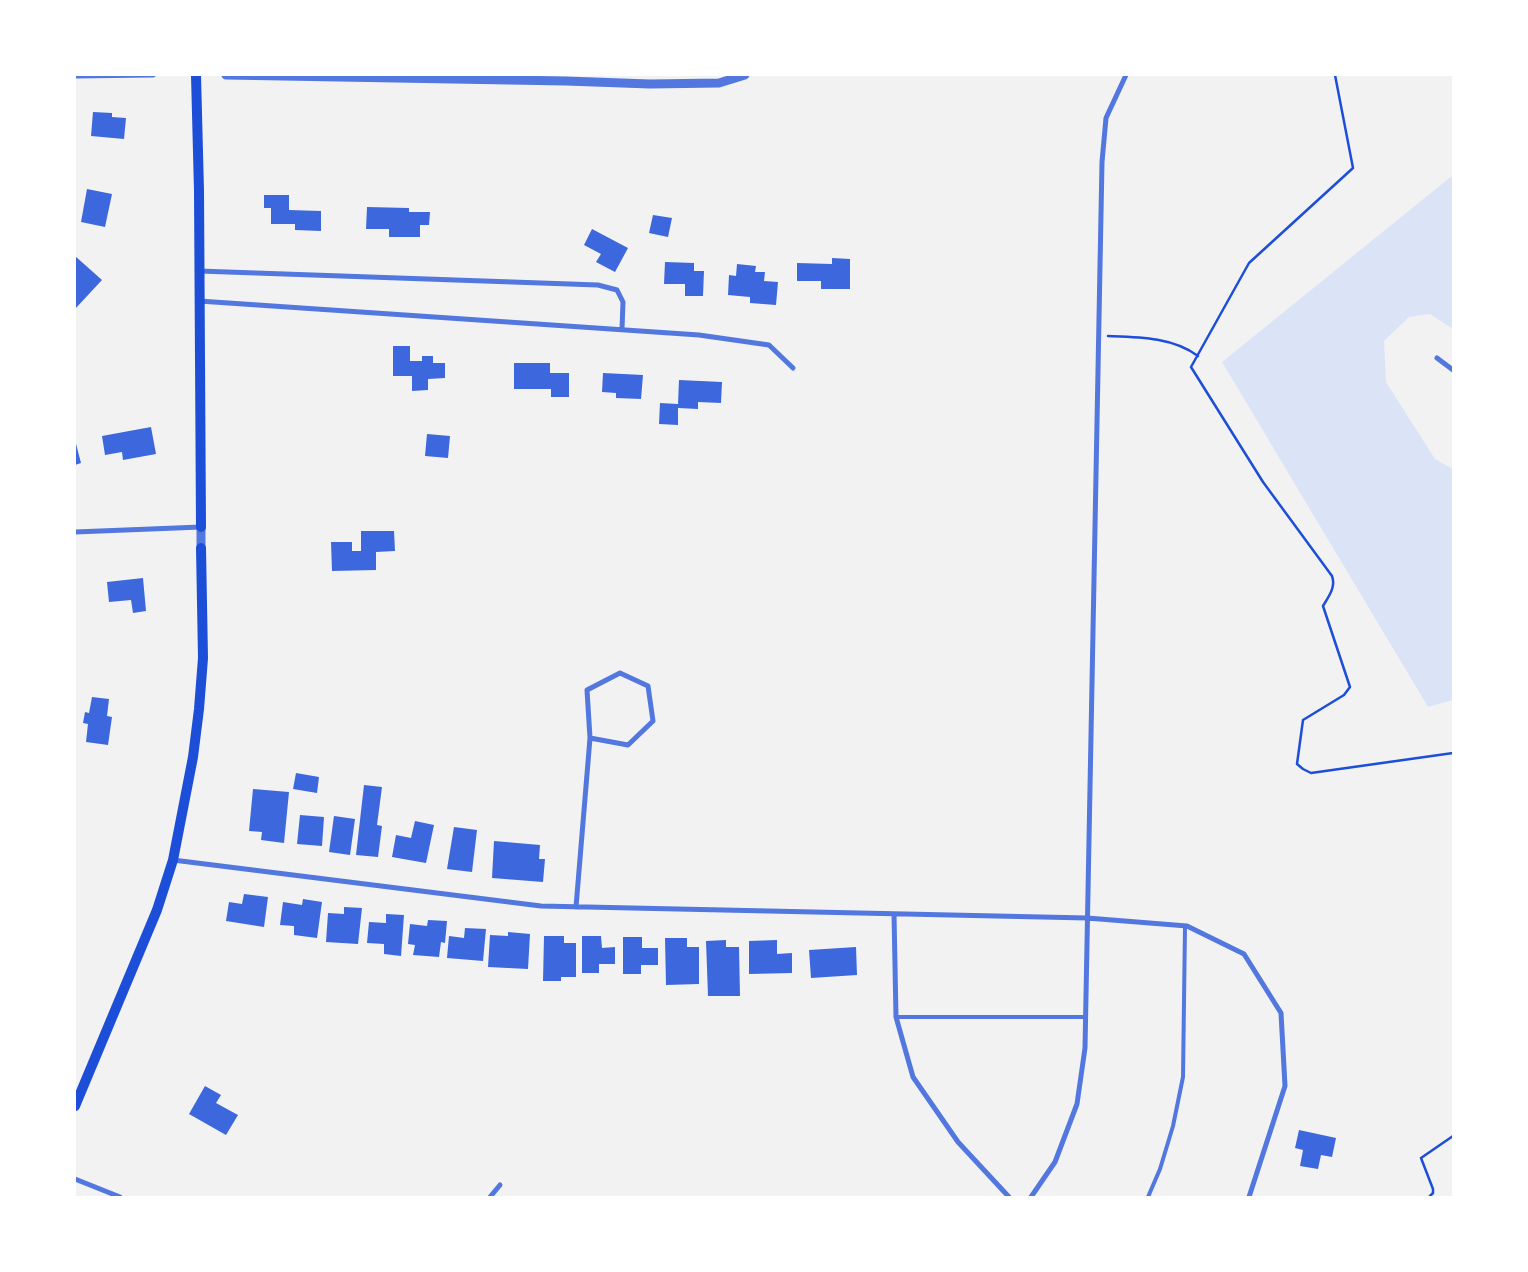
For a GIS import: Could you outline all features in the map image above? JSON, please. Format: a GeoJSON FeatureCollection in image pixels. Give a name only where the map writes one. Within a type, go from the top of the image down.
{"type":"FeatureCollection","features":[{"type":"Feature","properties":{"kind":"main road"},"geometry":{"type":"LineString","coordinates":[[196,75],[201,527]]}},
{"type":"Feature","properties":{"kind":"main road"},"geometry":{"type":"LineString","coordinates":[[75,1106],[157,910],[173,860],[193,757],[199,709],[203,658],[202,548]]}},
{"type":"Feature","properties":{"kind":"street"},"geometry":{"type":"LineString","coordinates":[[75,76],[153,75]]}},
{"type":"Feature","properties":{"kind":"street"},"geometry":{"type":"LineString","coordinates":[[226,75],[650,84],[719,83],[745,75]]}},
{"type":"Feature","properties":{"kind":"street"},"geometry":{"type":"LineString","coordinates":[[1031,1197],[1055,1162],[1077,1104],[1085,1048],[1102,162],[1106,118],[1126,75]]}},
{"type":"Feature","properties":{"kind":"street"},"geometry":{"type":"LineString","coordinates":[[199,271],[598,285],[617,290],[623,302],[622,330]]}},
{"type":"Feature","properties":{"kind":"street"},"geometry":{"type":"LineString","coordinates":[[199,301],[699,335],[769,345],[794,368]]}},
{"type":"Feature","properties":{"kind":"street"},"geometry":{"type":"LineString","coordinates":[[1437,358],[1453,370]]}},
{"type":"Feature","properties":{"kind":"street"},"geometry":{"type":"LineString","coordinates":[[75,532],[201,527],[202,548]]}},
{"type":"Feature","properties":{"kind":"street"},"geometry":{"type":"LineString","coordinates":[[576,907],[590,738],[587,690],[620,672],[648,686],[653,721],[628,745],[590,738]]}},
{"type":"Feature","properties":{"kind":"street"},"geometry":{"type":"LineString","coordinates":[[173,860],[541,906],[1087,918],[1185,926],[1244,954],[1281,1013],[1285,1086],[1249,1197]]}},
{"type":"Feature","properties":{"kind":"street"},"geometry":{"type":"LineString","coordinates":[[894,914],[896,1017],[913,1077],[958,1142],[1009,1197]]}},
{"type":"Feature","properties":{"kind":"street"},"geometry":{"type":"LineString","coordinates":[[75,1179],[120,1197]]}},
{"type":"Feature","properties":{"kind":"street"},"geometry":{"type":"LineString","coordinates":[[490,1197],[500,1185]]}},
{"type":"Feature","properties":{"kind":"lane"},"geometry":{"type":"LineString","coordinates":[[1148,1197],[1160,1168],[1173,1126],[1183,1077],[1185,926]]}},
{"type":"Feature","properties":{"kind":"lane"},"geometry":{"type":"LineString","coordinates":[[896,1017],[1086,1018]]}},
{"type":"Feature","properties":{"kind":"path"},"geometry":{"type":"LineString","coordinates":[[1335,75],[1353,168],[1248,263],[1191,367],[1263,482],[1334,581],[1332,591],[1323,606],[1350,687],[1344,695],[1303,720],[1297,764],[1302,769],[1311,773],[1453,753]]}},
{"type":"Feature","properties":{"kind":"path"},"geometry":{"type":"LineString","coordinates":[[1099,336],[1143,338],[1166,342],[1183,347],[1198,356]]}},
{"type":"Feature","properties":{"kind":"path"},"geometry":{"type":"LineString","coordinates":[[1429,1197],[1433,1189],[1421,1158],[1453,1136]]}},
{"type":"Feature","properties":{"kind":"shaded area"},"geometry":{"type":"Polygon","coordinates":[[[1453,175],[1453,329],[1430,314],[1409,317],[1384,341],[1386,382],[1435,459],[1453,469],[1453,700],[1428,707],[1222,362],[1453,175]]]}},
{"type":"Feature","properties":{"kind":"building"},"geometry":{"type":"Polygon","coordinates":[[[93,112],[112,113],[112,117],[126,118],[124,139],[91,136],[93,112]]]}},
{"type":"Feature","properties":{"kind":"building"},"geometry":{"type":"Polygon","coordinates":[[[87,189],[112,194],[105,227],[81,222],[87,189]]]}},
{"type":"Feature","properties":{"kind":"building"},"geometry":{"type":"Polygon","coordinates":[[[264,195],[289,195],[289,210],[321,211],[321,231],[295,230],[295,224],[271,224],[271,208],[264,208],[264,195]]]}},
{"type":"Feature","properties":{"kind":"building"},"geometry":{"type":"Polygon","coordinates":[[[367,207],[409,208],[409,212],[430,212],[429,225],[420,225],[420,237],[389,237],[389,229],[366,229],[367,207]]]}},
{"type":"Feature","properties":{"kind":"building"},"geometry":{"type":"Polygon","coordinates":[[[653,215],[672,218],[668,237],[649,233],[653,215]]]}},
{"type":"Feature","properties":{"kind":"building"},"geometry":{"type":"Polygon","coordinates":[[[592,229],[628,248],[615,272],[596,262],[601,254],[584,245],[592,229]]]}},
{"type":"Feature","properties":{"kind":"building"},"geometry":{"type":"Polygon","coordinates":[[[75,256],[102,280],[75,309],[75,256]]]}},
{"type":"Feature","properties":{"kind":"building"},"geometry":{"type":"Polygon","coordinates":[[[832,258],[850,259],[850,289],[821,289],[821,281],[797,281],[797,263],[832,264],[832,258]]]}},
{"type":"Feature","properties":{"kind":"building"},"geometry":{"type":"Polygon","coordinates":[[[665,262],[694,263],[694,271],[704,271],[703,296],[685,296],[685,284],[664,284],[665,262]]]}},
{"type":"Feature","properties":{"kind":"building"},"geometry":{"type":"Polygon","coordinates":[[[737,264],[756,266],[755,272],[765,272],[764,281],[778,282],[776,305],[750,303],[750,297],[728,295],[729,275],[736,276],[737,264]]]}},
{"type":"Feature","properties":{"kind":"building"},"geometry":{"type":"Polygon","coordinates":[[[393,346],[410,346],[410,361],[422,361],[422,356],[433,356],[433,363],[445,363],[445,378],[428,379],[428,390],[412,391],[412,376],[393,376],[393,346]]]}},
{"type":"Feature","properties":{"kind":"building"},"geometry":{"type":"Polygon","coordinates":[[[514,363],[550,363],[550,373],[569,373],[569,397],[551,397],[551,389],[514,389],[514,363]]]}},
{"type":"Feature","properties":{"kind":"building"},"geometry":{"type":"Polygon","coordinates":[[[603,373],[643,375],[641,399],[616,398],[616,393],[602,392],[603,373]]]}},
{"type":"Feature","properties":{"kind":"building"},"geometry":{"type":"Polygon","coordinates":[[[679,380],[722,382],[721,403],[698,402],[698,409],[678,408],[678,425],[659,424],[660,403],[678,404],[679,380]]]}},
{"type":"Feature","properties":{"kind":"building"},"geometry":{"type":"Polygon","coordinates":[[[151,427],[156,454],[123,460],[122,452],[105,455],[102,436],[151,427]]]}},
{"type":"Feature","properties":{"kind":"building"},"geometry":{"type":"Polygon","coordinates":[[[427,434],[450,436],[448,458],[425,456],[427,434]]]}},
{"type":"Feature","properties":{"kind":"building"},"geometry":{"type":"Polygon","coordinates":[[[75,440],[81,463],[75,465],[75,440]]]}},
{"type":"Feature","properties":{"kind":"building"},"geometry":{"type":"Polygon","coordinates":[[[361,531],[394,531],[395,551],[376,552],[376,570],[332,571],[331,542],[352,542],[352,551],[361,551],[361,531]]]}},
{"type":"Feature","properties":{"kind":"building"},"geometry":{"type":"Polygon","coordinates":[[[143,578],[146,611],[133,613],[131,600],[109,602],[107,582],[143,578]]]}},
{"type":"Feature","properties":{"kind":"building"},"geometry":{"type":"Polygon","coordinates":[[[92,697],[109,699],[107,716],[112,717],[108,745],[86,742],[88,724],[83,723],[85,712],[89,713],[92,697]]]}},
{"type":"Feature","properties":{"kind":"building"},"geometry":{"type":"Polygon","coordinates":[[[296,773],[319,777],[317,793],[293,789],[296,773]]]}},
{"type":"Feature","properties":{"kind":"building"},"geometry":{"type":"Polygon","coordinates":[[[364,785],[382,787],[377,825],[382,826],[378,857],[356,855],[364,785]]]}},
{"type":"Feature","properties":{"kind":"building"},"geometry":{"type":"Polygon","coordinates":[[[253,789],[289,792],[284,843],[261,840],[262,832],[249,831],[253,789]]]}},
{"type":"Feature","properties":{"kind":"building"},"geometry":{"type":"Polygon","coordinates":[[[300,815],[324,817],[322,846],[297,844],[300,815]]]}},
{"type":"Feature","properties":{"kind":"building"},"geometry":{"type":"Polygon","coordinates":[[[334,816],[355,819],[350,855],[329,852],[334,816]]]}},
{"type":"Feature","properties":{"kind":"building"},"geometry":{"type":"Polygon","coordinates":[[[415,821],[434,825],[426,863],[392,857],[396,835],[411,838],[415,821]]]}},
{"type":"Feature","properties":{"kind":"building"},"geometry":{"type":"Polygon","coordinates":[[[454,827],[477,830],[472,872],[447,869],[454,827]]]}},
{"type":"Feature","properties":{"kind":"building"},"geometry":{"type":"Polygon","coordinates":[[[494,841],[540,845],[539,859],[545,859],[543,882],[492,878],[494,841]]]}},
{"type":"Feature","properties":{"kind":"building"},"geometry":{"type":"Polygon","coordinates":[[[244,894],[268,897],[264,927],[226,921],[229,902],[242,904],[244,894]]]}},
{"type":"Feature","properties":{"kind":"building"},"geometry":{"type":"Polygon","coordinates":[[[303,899],[322,902],[317,938],[294,935],[294,926],[280,925],[283,902],[302,905],[303,899]]]}},
{"type":"Feature","properties":{"kind":"building"},"geometry":{"type":"Polygon","coordinates":[[[344,907],[362,908],[358,944],[326,942],[328,913],[344,914],[344,907]]]}},
{"type":"Feature","properties":{"kind":"building"},"geometry":{"type":"Polygon","coordinates":[[[386,914],[404,915],[401,956],[384,954],[384,944],[367,943],[369,922],[386,923],[386,914]]]}},
{"type":"Feature","properties":{"kind":"building"},"geometry":{"type":"Polygon","coordinates":[[[428,920],[447,921],[445,943],[441,942],[439,957],[413,955],[415,945],[408,944],[410,924],[427,926],[428,920]]]}},
{"type":"Feature","properties":{"kind":"building"},"geometry":{"type":"Polygon","coordinates":[[[465,928],[486,929],[483,961],[447,958],[449,936],[464,938],[465,928]]]}},
{"type":"Feature","properties":{"kind":"building"},"geometry":{"type":"Polygon","coordinates":[[[508,932],[530,934],[528,969],[488,967],[490,935],[508,936],[508,932]]]}},
{"type":"Feature","properties":{"kind":"building"},"geometry":{"type":"Polygon","coordinates":[[[544,936],[564,936],[564,943],[576,943],[576,977],[561,977],[561,981],[543,981],[544,936]]]}},
{"type":"Feature","properties":{"kind":"building"},"geometry":{"type":"Polygon","coordinates":[[[582,936],[601,936],[602,948],[615,947],[615,964],[599,964],[599,973],[582,973],[582,936]]]}},
{"type":"Feature","properties":{"kind":"building"},"geometry":{"type":"Polygon","coordinates":[[[623,937],[642,937],[642,948],[658,948],[658,965],[641,965],[641,974],[623,974],[623,937]]]}},
{"type":"Feature","properties":{"kind":"building"},"geometry":{"type":"Polygon","coordinates":[[[665,938],[687,938],[687,947],[699,947],[699,984],[666,985],[665,938]]]}},
{"type":"Feature","properties":{"kind":"building"},"geometry":{"type":"Polygon","coordinates":[[[726,940],[726,947],[739,947],[740,996],[708,996],[706,941],[726,940]]]}},
{"type":"Feature","properties":{"kind":"building"},"geometry":{"type":"Polygon","coordinates":[[[777,940],[777,954],[792,953],[792,973],[749,974],[749,941],[777,940]]]}},
{"type":"Feature","properties":{"kind":"building"},"geometry":{"type":"Polygon","coordinates":[[[856,947],[857,975],[811,978],[809,950],[856,947]]]}},
{"type":"Feature","properties":{"kind":"building"},"geometry":{"type":"Polygon","coordinates":[[[205,1086],[221,1095],[216,1103],[238,1115],[226,1135],[189,1114],[205,1086]]]}},
{"type":"Feature","properties":{"kind":"building"},"geometry":{"type":"Polygon","coordinates":[[[1299,1130],[1336,1138],[1332,1157],[1321,1155],[1318,1169],[1300,1166],[1303,1150],[1295,1148],[1299,1130]]]}}]}
